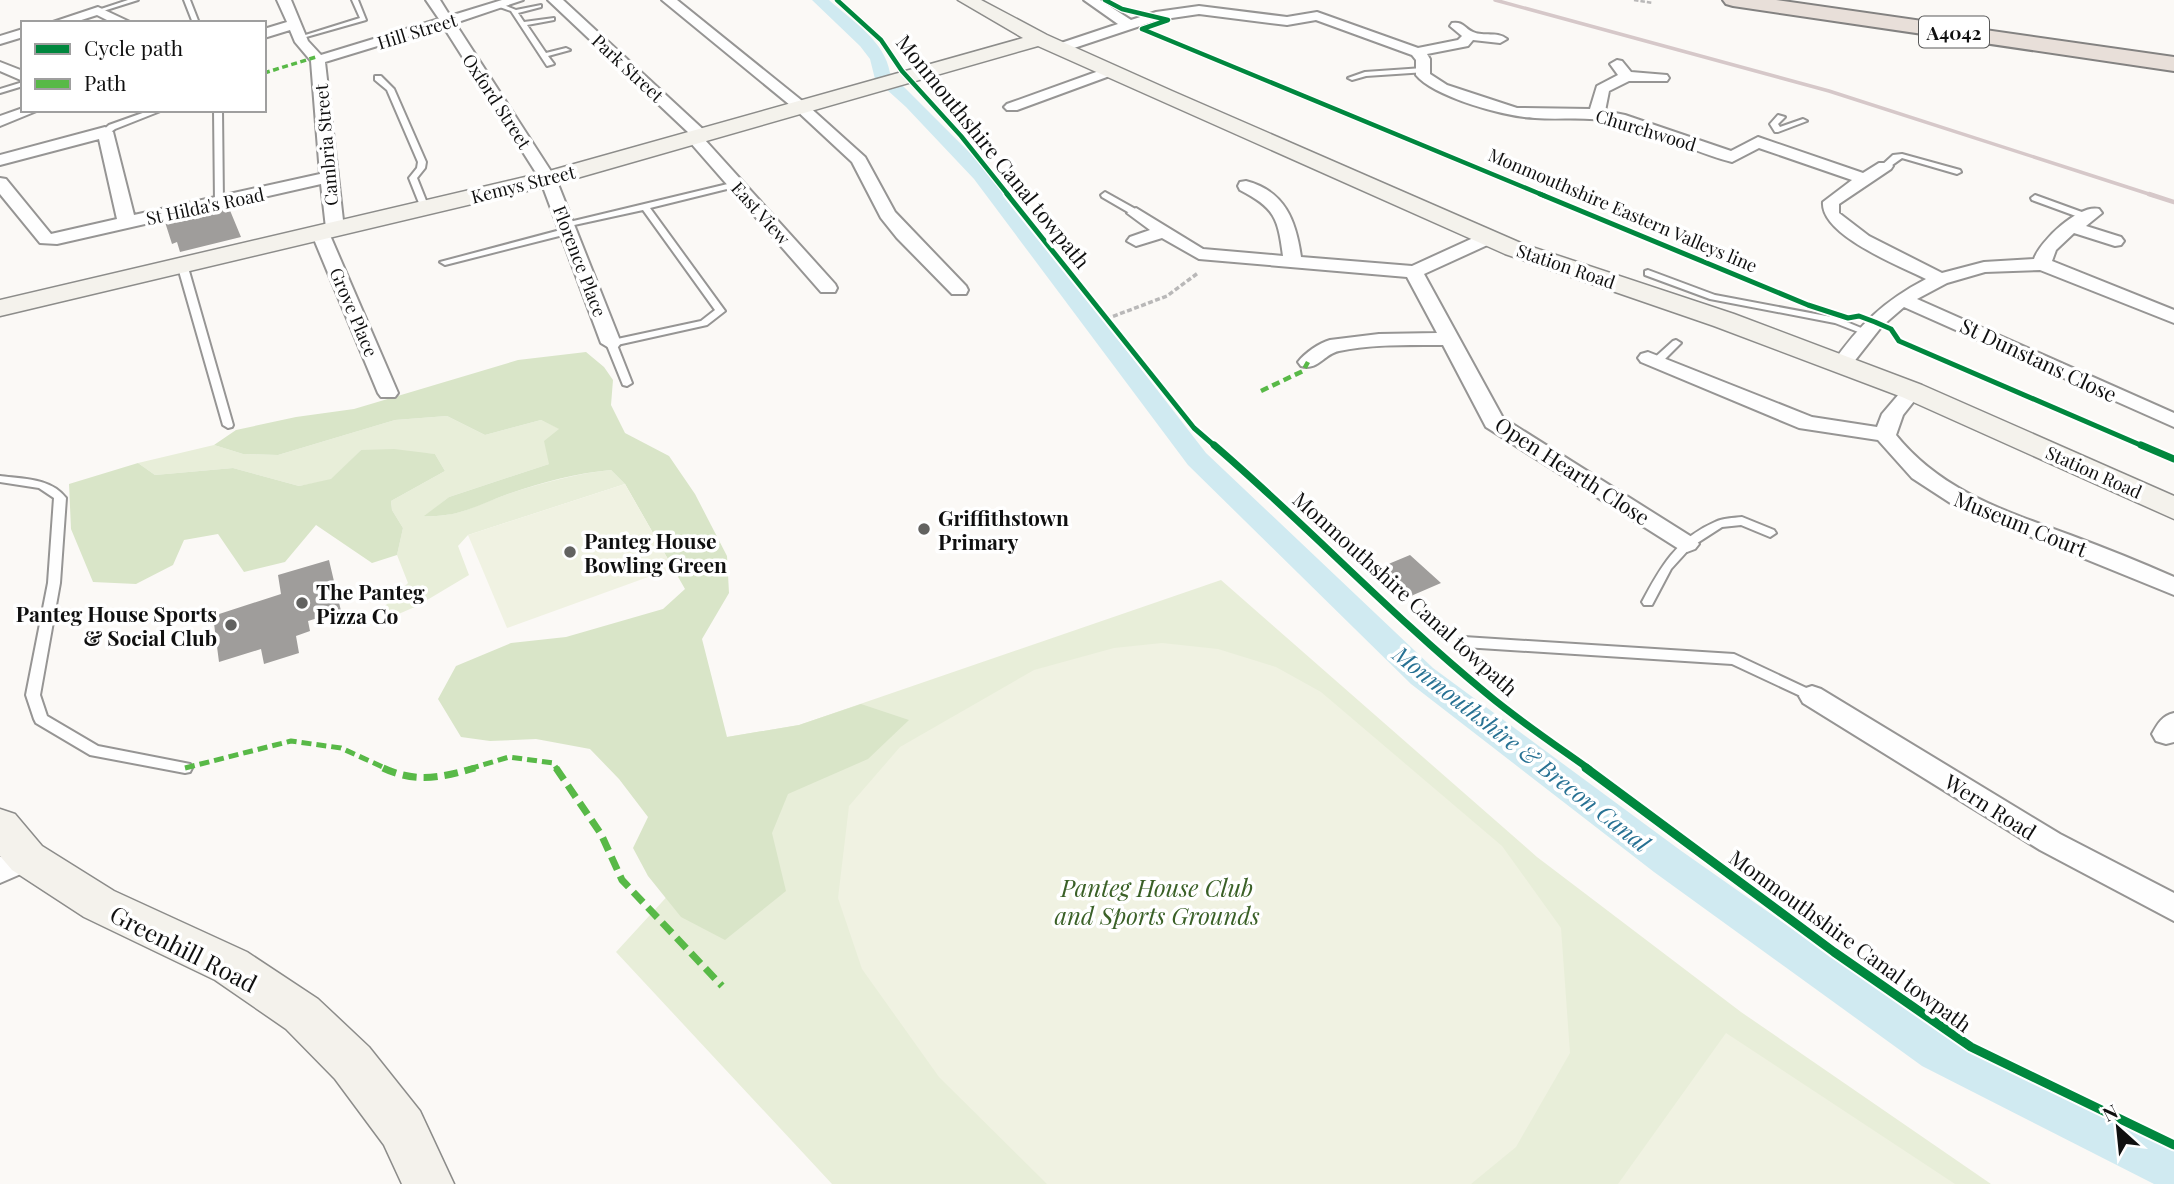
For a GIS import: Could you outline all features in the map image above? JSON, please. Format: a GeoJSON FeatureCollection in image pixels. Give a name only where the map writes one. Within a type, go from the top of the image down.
{"type":"FeatureCollection","features":[{"type":"Feature","properties":{"kind":"highway","name":"A4042"},"geometry":{"type":"LineString","coordinates":[[1733,0],[2174,64]]}},
{"type":"Feature","properties":{"kind":"highway","name":"A4042"},"geometry":{"type":"LineString","coordinates":[[1792,0],[2174,55]]}},
{"type":"Feature","properties":{"kind":"street"},"geometry":{"type":"LineString","coordinates":[[284,0],[298,31],[318,60]]}},
{"type":"Feature","properties":{"kind":"street","name":"Oxford Street"},"geometry":{"type":"LineString","coordinates":[[433,0],[548,179]]}},
{"type":"Feature","properties":{"kind":"street","name":"Park Street"},"geometry":{"type":"LineString","coordinates":[[555,0],[698,137]]}},
{"type":"Feature","properties":{"kind":"street"},"geometry":{"type":"LineString","coordinates":[[669,0],[801,107],[859,160],[887,214],[959,290]]}},
{"type":"Feature","properties":{"kind":"street","name":"Station Road"},"geometry":{"type":"LineString","coordinates":[[967,0],[1110,71],[1488,238],[1912,391],[2174,509]]}},
{"type":"Feature","properties":{"kind":"street"},"geometry":{"type":"LineString","coordinates":[[1091,0],[1129,25]]}},
{"type":"Feature","properties":{"kind":"street","name":"Hill Street"},"geometry":{"type":"LineString","coordinates":[[318,60],[446,23],[498,2],[515,6]]}},
{"type":"Feature","properties":{"kind":"street"},"geometry":{"type":"LineString","coordinates":[[1050,43],[1159,16],[1199,10],[1287,21],[1323,11],[1417,52],[1423,59],[1423,70]]}},
{"type":"Feature","properties":{"kind":"street"},"geometry":{"type":"LineString","coordinates":[[64,21],[98,11],[120,21]]}},
{"type":"Feature","properties":{"kind":"street"},"geometry":{"type":"LineString","coordinates":[[1457,26],[1471,36],[1500,39]]}},
{"type":"Feature","properties":{"kind":"street"},"geometry":{"type":"LineString","coordinates":[[266,34],[298,31]]}},
{"type":"Feature","properties":{"kind":"street"},"geometry":{"type":"LineString","coordinates":[[0,40],[21,34]]}},
{"type":"Feature","properties":{"kind":"street"},"geometry":{"type":"LineString","coordinates":[[1417,52],[1463,43],[1471,36]]}},
{"type":"Feature","properties":{"kind":"street","name":"Kemys Street"},"geometry":{"type":"LineString","coordinates":[[0,308],[548,179],[874,86],[1050,43]]}},
{"type":"Feature","properties":{"kind":"street","name":"Cambria Street"},"geometry":{"type":"LineString","coordinates":[[318,60],[330,177],[331,206],[327,230]]}},
{"type":"Feature","properties":{"kind":"street"},"geometry":{"type":"LineString","coordinates":[[0,66],[21,77]]}},
{"type":"Feature","properties":{"kind":"street","name":"Churchwood"},"geometry":{"type":"LineString","coordinates":[[1423,70],[1430,81],[1442,88],[1505,109],[1536,114],[1598,113],[1732,157]]}},
{"type":"Feature","properties":{"kind":"street"},"geometry":{"type":"LineString","coordinates":[[1598,113],[1597,105],[1602,89],[1622,70],[1662,79]]}},
{"type":"Feature","properties":{"kind":"street"},"geometry":{"type":"LineString","coordinates":[[1012,107],[1110,71]]}},
{"type":"Feature","properties":{"kind":"street"},"geometry":{"type":"LineString","coordinates":[[0,121],[26,112]]}},
{"type":"Feature","properties":{"kind":"street","name":"Churchwood"},"geometry":{"type":"LineString","coordinates":[[1709,171],[1758,142],[1780,124]]}},
{"type":"Feature","properties":{"kind":"street"},"geometry":{"type":"LineString","coordinates":[[0,160],[105,132]]}},
{"type":"Feature","properties":{"kind":"street","name":"St Hilda's Road"},"geometry":{"type":"LineString","coordinates":[[105,132],[124,217],[132,221],[330,177]]}},
{"type":"Feature","properties":{"kind":"street","name":"East View"},"geometry":{"type":"LineString","coordinates":[[698,137],[828,288]]}},
{"type":"Feature","properties":{"kind":"street"},"geometry":{"type":"LineString","coordinates":[[1758,142],[1864,179]]}},
{"type":"Feature","properties":{"kind":"street"},"geometry":{"type":"LineString","coordinates":[[1885,166],[1831,202],[1831,213],[1840,225],[1856,235],[1940,279]]}},
{"type":"Feature","properties":{"kind":"street","name":"Florence Place"},"geometry":{"type":"LineString","coordinates":[[548,179],[611,343]]}},
{"type":"Feature","properties":{"kind":"street"},"geometry":{"type":"LineString","coordinates":[[0,183],[46,239],[57,239],[132,221]]}},
{"type":"Feature","properties":{"kind":"street"},"geometry":{"type":"LineString","coordinates":[[1246,186],[1275,193],[1286,214],[1293,261]]}},
{"type":"Feature","properties":{"kind":"street"},"geometry":{"type":"LineString","coordinates":[[1136,213],[1199,254],[1414,272],[1488,238]]}},
{"type":"Feature","properties":{"kind":"street"},"geometry":{"type":"LineString","coordinates":[[2042,264],[2042,254],[2084,219],[2115,241]]}},
{"type":"Feature","properties":{"kind":"street","name":"Grove Place"},"geometry":{"type":"LineString","coordinates":[[327,230],[388,393]]}},
{"type":"Feature","properties":{"kind":"street"},"geometry":{"type":"LineString","coordinates":[[1136,241],[1163,231]]}},
{"type":"Feature","properties":{"kind":"street"},"geometry":{"type":"LineString","coordinates":[[1842,364],[1866,332],[1902,299],[1940,279],[1984,267],[2042,264],[2174,317]]}},
{"type":"Feature","properties":{"kind":"street","name":"Open Hearth Close"},"geometry":{"type":"LineString","coordinates":[[1414,272],[1494,422],[1687,544]]}},
{"type":"Feature","properties":{"kind":"street","name":"St Dunstans Close"},"geometry":{"type":"LineString","coordinates":[[1902,299],[2174,421]]}},
{"type":"Feature","properties":{"kind":"street"},"geometry":{"type":"LineString","coordinates":[[1308,362],[1322,341],[1450,339]]}},
{"type":"Feature","properties":{"kind":"street"},"geometry":{"type":"LineString","coordinates":[[1652,360],[1807,423],[1885,435],[1893,414],[1912,391]]}},
{"type":"Feature","properties":{"kind":"street","name":"Museum Court"},"geometry":{"type":"LineString","coordinates":[[1885,435],[1896,453],[1918,472],[1965,503],[2174,587]]}},
{"type":"Feature","properties":{"kind":"street","name":"Wern Road"},"geometry":{"type":"LineString","coordinates":[[1812,696],[2050,842],[2174,908]]}},
{"type":"Feature","properties":{"kind":"street","name":"Greenhill Road"},"geometry":{"type":"LineString","coordinates":[[9,852],[99,904],[231,966],[302,1014],[352,1063],[402,1128],[428,1184]]}},
{"type":"Feature","properties":{"kind":"lane"},"geometry":{"type":"LineString","coordinates":[[98,11],[135,0]]}},
{"type":"Feature","properties":{"kind":"lane"},"geometry":{"type":"LineString","coordinates":[[187,0],[195,21]]}},
{"type":"Feature","properties":{"kind":"lane"},"geometry":{"type":"LineString","coordinates":[[298,31],[364,19],[355,0]]}},
{"type":"Feature","properties":{"kind":"lane"},"geometry":{"type":"LineString","coordinates":[[540,6],[515,6],[523,24],[550,64]]}},
{"type":"Feature","properties":{"kind":"lane"},"geometry":{"type":"LineString","coordinates":[[523,24],[552,19]]}},
{"type":"Feature","properties":{"kind":"lane"},"geometry":{"type":"LineString","coordinates":[[544,55],[566,50]]}},
{"type":"Feature","properties":{"kind":"lane"},"geometry":{"type":"LineString","coordinates":[[1353,78],[1423,70]]}},
{"type":"Feature","properties":{"kind":"lane"},"geometry":{"type":"LineString","coordinates":[[378,78],[390,89],[422,162],[421,169],[413,178],[425,208]]}},
{"type":"Feature","properties":{"kind":"lane"},"geometry":{"type":"LineString","coordinates":[[0,91],[21,84]]}},
{"type":"Feature","properties":{"kind":"lane"},"geometry":{"type":"LineString","coordinates":[[105,132],[154,112]]}},
{"type":"Feature","properties":{"kind":"lane"},"geometry":{"type":"LineString","coordinates":[[218,112],[219,203]]}},
{"type":"Feature","properties":{"kind":"lane"},"geometry":{"type":"LineString","coordinates":[[1780,124],[1803,121]]}},
{"type":"Feature","properties":{"kind":"lane"},"geometry":{"type":"LineString","coordinates":[[1885,166],[1896,157],[1902,156],[1956,172]]}},
{"type":"Feature","properties":{"kind":"lane"},"geometry":{"type":"LineString","coordinates":[[446,262],[567,227],[736,184]]}},
{"type":"Feature","properties":{"kind":"lane"},"geometry":{"type":"LineString","coordinates":[[1105,195],[1136,213]]}},
{"type":"Feature","properties":{"kind":"lane"},"geometry":{"type":"LineString","coordinates":[[2035,198],[2084,219]]}},
{"type":"Feature","properties":{"kind":"lane"},"geometry":{"type":"LineString","coordinates":[[627,383],[611,343],[704,323],[720,310],[645,207]]}},
{"type":"Feature","properties":{"kind":"lane"},"geometry":{"type":"LineString","coordinates":[[182,264],[228,425]]}},
{"type":"Feature","properties":{"kind":"lane"},"geometry":{"type":"LineString","coordinates":[[1648,273],[1713,297],[1837,321],[1866,332]]}},
{"type":"Feature","properties":{"kind":"lane"},"geometry":{"type":"LineString","coordinates":[[1652,360],[1676,344]]}},
{"type":"Feature","properties":{"kind":"lane"},"geometry":{"type":"LineString","coordinates":[[0,479],[47,487],[58,493],[60,498],[54,583],[33,695],[41,719],[95,751],[185,768]]}},
{"type":"Feature","properties":{"kind":"lane"},"geometry":{"type":"LineString","coordinates":[[1648,602],[1666,567],[1687,544],[1719,524],[1735,520],[1770,533]]}},
{"type":"Feature","properties":{"kind":"lane"},"geometry":{"type":"LineString","coordinates":[[1464,642],[1734,659],[1812,696]]}},
{"type":"Feature","properties":{"kind":"path"},"geometry":{"type":"LineString","coordinates":[[1634,0],[1653,3]]}},
{"type":"Feature","properties":{"kind":"path"},"geometry":{"type":"LineString","coordinates":[[1106,319],[1158,300],[1188,285],[1207,263],[1208,254]]}},
{"type":"Feature","properties":{"kind":"path"},"geometry":{"type":"LineString","coordinates":[[1098,309],[1114,329]]}},
{"type":"Feature","properties":{"kind":"green space"},"geometry":{"type":"Polygon","coordinates":[[[586,352],[604,367],[613,380],[611,405],[625,433],[669,456],[695,494],[727,556],[729,593],[702,639],[727,737],[799,725],[861,704],[909,720],[868,759],[788,794],[772,833],[786,891],[725,940],[681,917],[648,876],[633,848],[648,817],[619,779],[590,749],[536,739],[490,741],[461,737],[438,699],[456,666],[511,643],[566,637],[663,609],[685,589],[625,484],[611,470],[548,482],[458,513],[424,516],[449,497],[549,464],[544,441],[559,429],[541,420],[485,435],[447,416],[395,420],[278,455],[243,454],[214,445],[236,430],[296,417],[354,409],[518,360],[586,352]]]}},
{"type":"Feature","properties":{"kind":"green space"},"geometry":{"type":"Polygon","coordinates":[[[447,416],[485,435],[541,420],[560,429],[549,464],[449,497],[425,516],[460,512],[526,488],[586,473],[611,470],[625,484],[468,535],[458,546],[469,575],[417,606],[387,619],[382,609],[408,583],[397,555],[403,528],[392,510],[391,501],[445,471],[435,454],[361,450],[331,480],[299,486],[233,468],[155,475],[138,463],[214,445],[243,454],[278,455],[395,420],[447,416]]]}},
{"type":"Feature","properties":{"kind":"green space"},"geometry":{"type":"Polygon","coordinates":[[[394,449],[435,454],[445,471],[391,501],[392,510],[403,528],[397,555],[372,563],[316,525],[285,562],[244,572],[218,534],[184,540],[173,565],[136,584],[93,582],[71,529],[69,484],[138,463],[155,475],[233,468],[299,486],[331,479],[361,450],[394,449]]]}},
{"type":"Feature","properties":{"kind":"green space","name":"Panteg House Bowling Green"},"geometry":{"type":"Polygon","coordinates":[[[625,484],[673,568],[507,628],[468,535],[625,484]]]}},
{"type":"Feature","properties":{"kind":"green space","name":"Panteg House Club and Sports Grounds"},"geometry":{"type":"Polygon","coordinates":[[[1221,580],[1537,857],[1741,1012],[1991,1184],[832,1184],[616,952],[729,829],[727,737],[799,725],[1221,580]]]}},
{"type":"Feature","properties":{"kind":"green space","name":"Panteg House Club and Sports Grounds"},"geometry":{"type":"Polygon","coordinates":[[[1162,643],[1218,649],[1276,667],[1321,692],[1502,846],[1561,928],[1570,1053],[1516,1147],[1471,1184],[1047,1184],[939,1077],[862,969],[838,898],[849,806],[900,747],[1034,670],[1114,648],[1162,643]]]}},
{"type":"Feature","properties":{"kind":"green space"},"geometry":{"type":"Polygon","coordinates":[[[1726,1033],[1955,1184],[1618,1184],[1726,1033]]]}},
{"type":"Feature","properties":{"kind":"building"},"geometry":{"type":"Polygon","coordinates":[[[229,208],[241,237],[180,252],[177,242],[172,244],[165,222],[229,208]]]}},
{"type":"Feature","properties":{"kind":"building"},"geometry":{"type":"Polygon","coordinates":[[[1410,555],[1441,583],[1404,599],[1374,570],[1410,555]]]}},
{"type":"Feature","properties":{"kind":"building"},"geometry":{"type":"Polygon","coordinates":[[[329,560],[341,611],[308,621],[310,631],[296,636],[299,653],[264,664],[261,649],[219,662],[213,616],[281,594],[278,575],[329,560]]]}},
{"type":"Feature","properties":{"kind":"waterway","name":"Monmouthshire & Brecon Canal"},"geometry":{"type":"LineString","coordinates":[[820,0],[866,42],[879,59],[881,75],[912,103],[981,175],[1197,459],[1422,676],[1667,861],[1936,1053],[2174,1171]]}},
{"type":"Feature","properties":{"kind":"railway"},"geometry":{"type":"LineString","coordinates":[[1495,0],[1829,91],[2155,196]]}},
{"type":"Feature","properties":{"kind":"railway"},"geometry":{"type":"LineString","coordinates":[[2149,194],[2174,202]]}},
{"type":"Feature","properties":{"kind":"marked path"},"geometry":{"type":"LineString","coordinates":[[266,72],[316,57]]}},
{"type":"Feature","properties":{"kind":"marked path"},"geometry":{"type":"LineString","coordinates":[[1261,391],[1303,371],[1308,362]]}},
{"type":"Feature","properties":{"kind":"marked path"},"geometry":{"type":"LineString","coordinates":[[185,768],[291,741],[341,748],[403,777],[448,776],[509,757],[553,763],[601,834],[622,880],[722,986]]}},
{"type":"Feature","properties":{"kind":"cycle path","name":"Monmouthshire Canal towpath"},"geometry":{"type":"LineString","coordinates":[[837,0],[881,40],[902,71],[961,136],[1194,428],[1288,509],[1420,635],[1487,694],[1834,952],[1971,1047],[2174,1145]]}},
{"type":"Feature","properties":{"kind":"cycle path"},"geometry":{"type":"LineString","coordinates":[[1105,0],[1122,9],[1168,20],[1142,29]]}},
{"type":"Feature","properties":{"kind":"cycle path","name":"Monmouthshire Eastern Valleys line"},"geometry":{"type":"LineString","coordinates":[[1142,29],[1808,305],[1848,318],[1859,316],[1875,322],[1891,329],[1899,341],[2174,459]]}},
{"type":"Feature","properties":{"kind":"place","name":"Griffithstown Primary"},"geometry":{"type":"Point","coordinates":[924,529]}},
{"type":"Feature","properties":{"kind":"place","name":"Panteg House Bowling Green"},"geometry":{"type":"Point","coordinates":[570,552]}},
{"type":"Feature","properties":{"kind":"place","name":"The Panteg Pizza Co"},"geometry":{"type":"Point","coordinates":[302,603]}},
{"type":"Feature","properties":{"kind":"place","name":"Panteg House Sports & Social Club"},"geometry":{"type":"Point","coordinates":[231,625]}}]}
